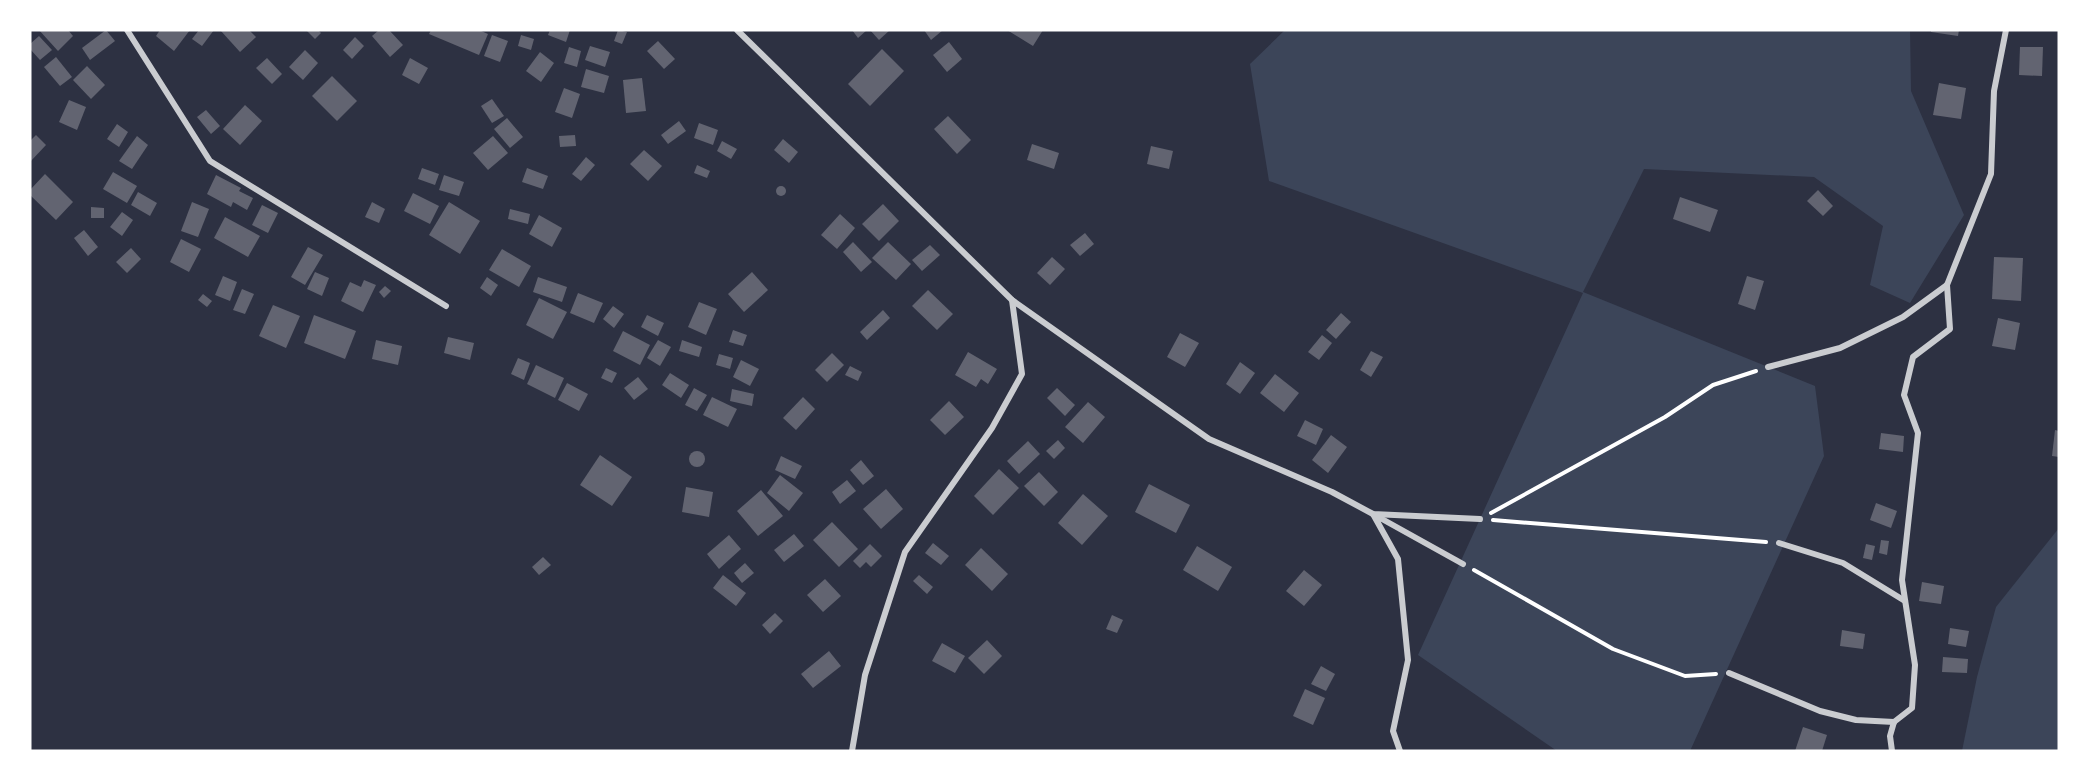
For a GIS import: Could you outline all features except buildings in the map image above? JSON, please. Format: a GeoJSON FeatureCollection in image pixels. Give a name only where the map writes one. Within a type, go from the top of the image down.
{"type":"FeatureCollection","features":[{"type":"Feature","properties":{"kind":"street"},"geometry":{"type":"LineString","coordinates":[[127,30],[210,161],[446,306]]}},
{"type":"Feature","properties":{"kind":"street"},"geometry":{"type":"LineString","coordinates":[[737,30],[1012,300],[1209,439],[1332,492],[1463,564]]}},
{"type":"Feature","properties":{"kind":"street"},"geometry":{"type":"LineString","coordinates":[[1892,751],[1890,736],[1894,722],[1912,708],[1915,665],[1902,580],[1918,434],[1904,395],[1913,357],[1950,329],[1947,285],[1991,174],[1994,91],[2006,30]]}},
{"type":"Feature","properties":{"kind":"street"},"geometry":{"type":"LineString","coordinates":[[1768,367],[1840,348],[1903,317],[1947,285]]}},
{"type":"Feature","properties":{"kind":"street"},"geometry":{"type":"LineString","coordinates":[[852,751],[865,675],[905,552],[992,428],[1022,374],[1012,300]]}},
{"type":"Feature","properties":{"kind":"street"},"geometry":{"type":"LineString","coordinates":[[1372,514],[1480,519]]}},
{"type":"Feature","properties":{"kind":"street"},"geometry":{"type":"LineString","coordinates":[[1372,514],[1398,559],[1408,660],[1393,731],[1400,751]]}},
{"type":"Feature","properties":{"kind":"street"},"geometry":{"type":"LineString","coordinates":[[1779,543],[1843,563],[1905,601]]}},
{"type":"Feature","properties":{"kind":"street"},"geometry":{"type":"LineString","coordinates":[[1729,673],[1820,711],[1856,720],[1894,722]]}},
{"type":"Feature","properties":{"kind":"path"},"geometry":{"type":"LineString","coordinates":[[1480,519],[1665,417],[1713,385],[1768,367]]}},
{"type":"Feature","properties":{"kind":"path"},"geometry":{"type":"LineString","coordinates":[[1480,519],[1779,543]]}},
{"type":"Feature","properties":{"kind":"path"},"geometry":{"type":"LineString","coordinates":[[1463,564],[1613,649],[1684,676],[1729,673]]}},
{"type":"Feature","properties":{"kind":"shaded area"},"geometry":{"type":"Polygon","coordinates":[[[1285,30],[1910,30],[1911,91],[1964,215],[1910,303],[1870,285],[1883,226],[1814,177],[1644,169],[1583,292],[1815,386],[1824,456],[1690,751],[1557,751],[1418,655],[1583,293],[1269,181],[1250,64],[1285,30]]]}},
{"type":"Feature","properties":{"kind":"shaded area"},"geometry":{"type":"Polygon","coordinates":[[[2059,528],[2059,751],[1962,751],[1977,677],[1996,607],[2059,528]]]}}]}
